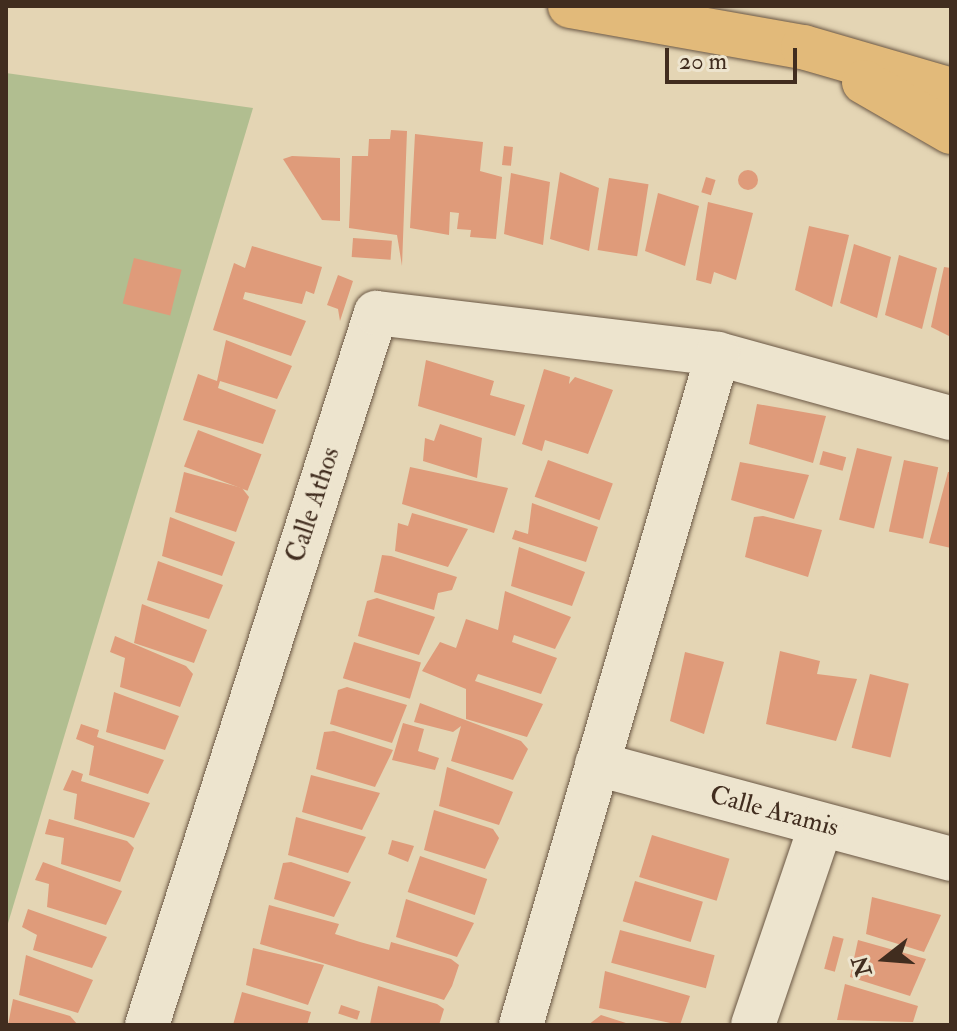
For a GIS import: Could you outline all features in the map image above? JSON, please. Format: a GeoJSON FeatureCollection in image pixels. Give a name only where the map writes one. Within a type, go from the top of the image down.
{"type":"FeatureCollection","features":[{"type":"Feature","properties":{"kind":"highway"},"geometry":{"type":"LineString","coordinates":[[570,6],[803,47],[951,90]]}},
{"type":"Feature","properties":{"kind":"highway"},"geometry":{"type":"LineString","coordinates":[[803,47],[951,132]]}},
{"type":"Feature","properties":{"kind":"street","name":"Calle Athos"},"geometry":{"type":"LineString","coordinates":[[147,1025],[376,313],[718,354],[951,418]]}},
{"type":"Feature","properties":{"kind":"street"},"geometry":{"type":"LineString","coordinates":[[521,1025],[718,354]]}},
{"type":"Feature","properties":{"kind":"street","name":"Calle Aramis"},"geometry":{"type":"LineString","coordinates":[[597,764],[951,859]]}},
{"type":"Feature","properties":{"kind":"street"},"geometry":{"type":"LineString","coordinates":[[753,1025],[821,825]]}},
{"type":"Feature","properties":{"kind":"green space"},"geometry":{"type":"Polygon","coordinates":[[[6,73],[253,108],[6,930],[6,73]]]}},
{"type":"Feature","properties":{"kind":"building"},"geometry":{"type":"Polygon","coordinates":[[[391,130],[407,131],[402,266],[397,235],[349,228],[352,156],[368,156],[369,139],[390,139],[391,130]]]}},
{"type":"Feature","properties":{"kind":"building"},"geometry":{"type":"Polygon","coordinates":[[[415,134],[483,142],[480,171],[502,177],[496,239],[470,237],[471,230],[457,229],[459,213],[450,212],[449,235],[410,228],[415,134]]]}},
{"type":"Feature","properties":{"kind":"building"},"geometry":{"type":"Polygon","coordinates":[[[504,146],[513,147],[511,166],[502,165],[504,146]]]}},
{"type":"Feature","properties":{"kind":"building"},"geometry":{"type":"Polygon","coordinates":[[[292,156],[340,158],[340,221],[322,220],[283,159],[292,156]]]}},
{"type":"Feature","properties":{"kind":"building"},"geometry":{"type":"Polygon","coordinates":[[[748,170],[755,173],[758,180],[755,187],[748,190],[741,187],[738,180],[741,173],[748,170]]]}},
{"type":"Feature","properties":{"kind":"building"},"geometry":{"type":"Polygon","coordinates":[[[560,172],[599,188],[589,251],[550,239],[560,172]]]}},
{"type":"Feature","properties":{"kind":"building"},"geometry":{"type":"Polygon","coordinates":[[[511,173],[550,182],[543,245],[504,234],[511,173]]]}},
{"type":"Feature","properties":{"kind":"building"},"geometry":{"type":"Polygon","coordinates":[[[706,177],[716,180],[711,195],[701,192],[706,177]]]}},
{"type":"Feature","properties":{"kind":"building"},"geometry":{"type":"Polygon","coordinates":[[[609,178],[649,184],[637,256],[598,250],[609,178]]]}},
{"type":"Feature","properties":{"kind":"building"},"geometry":{"type":"Polygon","coordinates":[[[658,193],[699,206],[685,266],[645,251],[658,193]]]}},
{"type":"Feature","properties":{"kind":"building"},"geometry":{"type":"Polygon","coordinates":[[[708,202],[753,213],[736,280],[714,272],[711,284],[696,280],[708,202]]]}},
{"type":"Feature","properties":{"kind":"building"},"geometry":{"type":"Polygon","coordinates":[[[809,226],[849,235],[832,307],[795,290],[809,226]]]}},
{"type":"Feature","properties":{"kind":"building"},"geometry":{"type":"Polygon","coordinates":[[[353,238],[392,241],[391,260],[352,257],[353,238]]]}},
{"type":"Feature","properties":{"kind":"building"},"geometry":{"type":"Polygon","coordinates":[[[854,244],[891,257],[877,318],[840,303],[854,244]]]}},
{"type":"Feature","properties":{"kind":"building"},"geometry":{"type":"Polygon","coordinates":[[[252,246],[322,267],[314,294],[306,291],[302,304],[245,292],[243,299],[306,321],[291,356],[213,330],[234,263],[245,268],[252,246]]]}},
{"type":"Feature","properties":{"kind":"building"},"geometry":{"type":"Polygon","coordinates":[[[899,255],[937,268],[922,329],[885,315],[899,255]]]}},
{"type":"Feature","properties":{"kind":"building"},"geometry":{"type":"Polygon","coordinates":[[[134,258],[182,270],[170,315],[123,304],[134,258]]]}},
{"type":"Feature","properties":{"kind":"building"},"geometry":{"type":"Polygon","coordinates":[[[944,267],[951,268],[951,337],[931,327],[944,267]]]}},
{"type":"Feature","properties":{"kind":"building"},"geometry":{"type":"Polygon","coordinates":[[[338,275],[353,281],[340,321],[338,309],[327,305],[338,275]]]}},
{"type":"Feature","properties":{"kind":"building"},"geometry":{"type":"Polygon","coordinates":[[[226,340],[292,366],[277,399],[220,381],[218,388],[276,410],[263,444],[183,420],[198,374],[217,381],[226,340]]]}},
{"type":"Feature","properties":{"kind":"building"},"geometry":{"type":"Polygon","coordinates":[[[426,360],[494,381],[490,395],[525,405],[515,436],[418,406],[426,360]]]}},
{"type":"Feature","properties":{"kind":"building"},"geometry":{"type":"Polygon","coordinates":[[[544,369],[570,377],[569,384],[575,377],[613,390],[588,454],[545,440],[542,451],[522,444],[544,369]]]}},
{"type":"Feature","properties":{"kind":"building"},"geometry":{"type":"Polygon","coordinates":[[[757,404],[826,416],[813,463],[749,444],[757,404]]]}},
{"type":"Feature","properties":{"kind":"building"},"geometry":{"type":"Polygon","coordinates":[[[440,424],[482,438],[477,478],[423,461],[425,438],[434,441],[440,424]]]}},
{"type":"Feature","properties":{"kind":"building"},"geometry":{"type":"Polygon","coordinates":[[[198,430],[261,454],[248,491],[184,466],[198,430]]]}},
{"type":"Feature","properties":{"kind":"building"},"geometry":{"type":"Polygon","coordinates":[[[857,448],[892,457],[874,529],[839,520],[857,448]]]}},
{"type":"Feature","properties":{"kind":"building"},"geometry":{"type":"Polygon","coordinates":[[[823,451],[846,457],[843,471],[819,465],[823,451]]]}},
{"type":"Feature","properties":{"kind":"building"},"geometry":{"type":"Polygon","coordinates":[[[548,460],[613,484],[600,520],[535,497],[548,460]]]}},
{"type":"Feature","properties":{"kind":"building"},"geometry":{"type":"Polygon","coordinates":[[[904,460],[938,467],[923,539],[889,531],[904,460]]]}},
{"type":"Feature","properties":{"kind":"building"},"geometry":{"type":"Polygon","coordinates":[[[740,462],[809,475],[794,519],[731,500],[740,462]]]}},
{"type":"Feature","properties":{"kind":"building"},"geometry":{"type":"Polygon","coordinates":[[[410,467],[508,488],[494,533],[402,504],[410,467]]]}},
{"type":"Feature","properties":{"kind":"building"},"geometry":{"type":"Polygon","coordinates":[[[184,472],[242,488],[249,497],[236,532],[175,512],[184,472]]]}},
{"type":"Feature","properties":{"kind":"building"},"geometry":{"type":"Polygon","coordinates":[[[948,472],[951,472],[951,548],[929,543],[948,472]]]}},
{"type":"Feature","properties":{"kind":"building"},"geometry":{"type":"Polygon","coordinates":[[[532,503],[598,527],[586,562],[512,539],[515,530],[528,534],[532,503]]]}},
{"type":"Feature","properties":{"kind":"building"},"geometry":{"type":"Polygon","coordinates":[[[412,513],[468,529],[448,567],[395,551],[398,523],[408,526],[412,513]]]}},
{"type":"Feature","properties":{"kind":"building"},"geometry":{"type":"Polygon","coordinates":[[[763,516],[822,530],[808,577],[745,557],[754,517],[763,516]]]}},
{"type":"Feature","properties":{"kind":"building"},"geometry":{"type":"Polygon","coordinates":[[[170,517],[235,542],[222,576],[162,556],[170,517]]]}},
{"type":"Feature","properties":{"kind":"building"},"geometry":{"type":"Polygon","coordinates":[[[519,547],[585,572],[572,606],[511,586],[519,547]]]}},
{"type":"Feature","properties":{"kind":"building"},"geometry":{"type":"Polygon","coordinates":[[[382,555],[457,577],[452,590],[438,593],[434,610],[374,592],[382,555]]]}},
{"type":"Feature","properties":{"kind":"building"},"geometry":{"type":"Polygon","coordinates":[[[158,561],[223,585],[209,619],[147,600],[158,561]]]}},
{"type":"Feature","properties":{"kind":"building"},"geometry":{"type":"Polygon","coordinates":[[[505,591],[571,617],[555,649],[514,635],[512,642],[557,658],[541,694],[478,674],[475,681],[543,704],[527,737],[466,719],[466,689],[422,671],[440,642],[456,648],[466,619],[498,630],[505,591]]]}},
{"type":"Feature","properties":{"kind":"building"},"geometry":{"type":"Polygon","coordinates":[[[377,598],[435,617],[419,655],[358,636],[367,601],[377,598]]]}},
{"type":"Feature","properties":{"kind":"building"},"geometry":{"type":"Polygon","coordinates":[[[142,604],[207,630],[194,663],[134,643],[142,604]]]}},
{"type":"Feature","properties":{"kind":"building"},"geometry":{"type":"Polygon","coordinates":[[[115,636],[186,666],[193,674],[180,707],[120,687],[125,658],[110,652],[115,636]]]}},
{"type":"Feature","properties":{"kind":"building"},"geometry":{"type":"Polygon","coordinates":[[[354,642],[421,662],[410,699],[343,678],[354,642]]]}},
{"type":"Feature","properties":{"kind":"building"},"geometry":{"type":"Polygon","coordinates":[[[780,651],[820,661],[817,674],[857,679],[836,741],[766,724],[780,651]]]}},
{"type":"Feature","properties":{"kind":"building"},"geometry":{"type":"Polygon","coordinates":[[[685,652],[724,662],[704,734],[670,721],[685,652]]]}},
{"type":"Feature","properties":{"kind":"building"},"geometry":{"type":"Polygon","coordinates":[[[870,674],[909,684],[890,757],[852,748],[870,674]]]}},
{"type":"Feature","properties":{"kind":"building"},"geometry":{"type":"Polygon","coordinates":[[[347,687],[407,705],[392,743],[330,724],[338,690],[347,687]]]}},
{"type":"Feature","properties":{"kind":"building"},"geometry":{"type":"Polygon","coordinates":[[[114,692],[179,716],[165,750],[106,732],[114,692]]]}},
{"type":"Feature","properties":{"kind":"building"},"geometry":{"type":"Polygon","coordinates":[[[420,703],[521,741],[528,749],[513,780],[451,761],[461,726],[453,732],[414,722],[420,703]]]}},
{"type":"Feature","properties":{"kind":"building"},"geometry":{"type":"Polygon","coordinates":[[[403,723],[424,729],[418,751],[439,758],[435,770],[392,760],[403,723]]]}},
{"type":"Feature","properties":{"kind":"building"},"geometry":{"type":"Polygon","coordinates":[[[81,724],[99,730],[97,737],[164,760],[148,794],[89,775],[94,746],[76,739],[81,724]]]}},
{"type":"Feature","properties":{"kind":"building"},"geometry":{"type":"Polygon","coordinates":[[[334,731],[393,750],[375,787],[316,769],[324,732],[334,731]]]}},
{"type":"Feature","properties":{"kind":"building"},"geometry":{"type":"Polygon","coordinates":[[[447,767],[513,792],[499,825],[439,806],[447,767]]]}},
{"type":"Feature","properties":{"kind":"building"},"geometry":{"type":"Polygon","coordinates":[[[72,770],[83,774],[81,781],[150,803],[134,838],[74,819],[77,794],[63,790],[72,770]]]}},
{"type":"Feature","properties":{"kind":"building"},"geometry":{"type":"Polygon","coordinates":[[[311,775],[380,793],[362,830],[302,812],[311,775]]]}},
{"type":"Feature","properties":{"kind":"building"},"geometry":{"type":"Polygon","coordinates":[[[434,810],[493,829],[499,838],[485,869],[424,850],[434,810]]]}},
{"type":"Feature","properties":{"kind":"building"},"geometry":{"type":"Polygon","coordinates":[[[296,817],[366,837],[348,873],[288,855],[296,817]]]}},
{"type":"Feature","properties":{"kind":"building"},"geometry":{"type":"Polygon","coordinates":[[[49,819],[127,841],[134,848],[120,882],[61,864],[64,838],[45,834],[49,819]]]}},
{"type":"Feature","properties":{"kind":"building"},"geometry":{"type":"Polygon","coordinates":[[[652,835],[729,859],[717,901],[639,877],[652,835]]]}},
{"type":"Feature","properties":{"kind":"building"},"geometry":{"type":"Polygon","coordinates":[[[392,840],[414,846],[408,862],[388,854],[392,840]]]}},
{"type":"Feature","properties":{"kind":"building"},"geometry":{"type":"Polygon","coordinates":[[[420,856],[487,879],[475,915],[408,892],[420,856]]]}},
{"type":"Feature","properties":{"kind":"building"},"geometry":{"type":"Polygon","coordinates":[[[43,862],[122,891],[106,925],[47,907],[49,884],[35,880],[43,862]]]}},
{"type":"Feature","properties":{"kind":"building"},"geometry":{"type":"Polygon","coordinates":[[[291,862],[351,882],[334,917],[274,899],[283,863],[291,862]]]}},
{"type":"Feature","properties":{"kind":"building"},"geometry":{"type":"Polygon","coordinates":[[[635,881],[703,902],[691,942],[623,921],[635,881]]]}},
{"type":"Feature","properties":{"kind":"building"},"geometry":{"type":"Polygon","coordinates":[[[872,897],[941,915],[924,952],[866,934],[872,897]]]}},
{"type":"Feature","properties":{"kind":"building"},"geometry":{"type":"Polygon","coordinates":[[[406,899],[474,923],[457,957],[396,937],[406,899]]]}},
{"type":"Feature","properties":{"kind":"building"},"geometry":{"type":"Polygon","coordinates":[[[269,905],[339,924],[335,934],[360,942],[389,950],[391,942],[451,959],[459,965],[452,986],[444,1000],[260,944],[269,905]]]}},
{"type":"Feature","properties":{"kind":"building"},"geometry":{"type":"Polygon","coordinates":[[[28,909],[107,937],[92,968],[33,950],[37,935],[22,927],[28,909]]]}},
{"type":"Feature","properties":{"kind":"building"},"geometry":{"type":"Polygon","coordinates":[[[620,930],[715,955],[706,988],[611,963],[620,930]]]}},
{"type":"Feature","properties":{"kind":"building"},"geometry":{"type":"Polygon","coordinates":[[[833,936],[844,939],[835,972],[824,969],[833,936]]]}},
{"type":"Feature","properties":{"kind":"building"},"geometry":{"type":"Polygon","coordinates":[[[858,940],[926,959],[910,996],[850,977],[858,940]]]}},
{"type":"Feature","properties":{"kind":"building"},"geometry":{"type":"Polygon","coordinates":[[[253,948],[324,965],[308,1005],[246,985],[253,948]]]}},
{"type":"Feature","properties":{"kind":"building"},"geometry":{"type":"Polygon","coordinates":[[[26,955],[93,980],[78,1013],[19,995],[26,955]]]}},
{"type":"Feature","properties":{"kind":"building"},"geometry":{"type":"Polygon","coordinates":[[[605,971],[690,996],[680,1025],[599,1008],[605,971]]]}},
{"type":"Feature","properties":{"kind":"building"},"geometry":{"type":"Polygon","coordinates":[[[845,984],[918,1006],[913,1022],[837,1020],[845,984]]]}},
{"type":"Feature","properties":{"kind":"building"},"geometry":{"type":"Polygon","coordinates":[[[378,986],[437,1004],[444,1009],[439,1025],[370,1024],[378,986]]]}},
{"type":"Feature","properties":{"kind":"building"},"geometry":{"type":"Polygon","coordinates":[[[242,992],[311,1012],[307,1025],[233,1025],[242,992]]]}},
{"type":"Feature","properties":{"kind":"building"},"geometry":{"type":"Polygon","coordinates":[[[13,999],[70,1016],[78,1025],[8,1025],[13,999]]]}},
{"type":"Feature","properties":{"kind":"building"},"geometry":{"type":"Polygon","coordinates":[[[341,1005],[360,1011],[357,1020],[338,1014],[341,1005]]]}},
{"type":"Feature","properties":{"kind":"building"},"geometry":{"type":"Polygon","coordinates":[[[601,1015],[629,1024],[629,1025],[588,1025],[601,1015]]]}}]}
